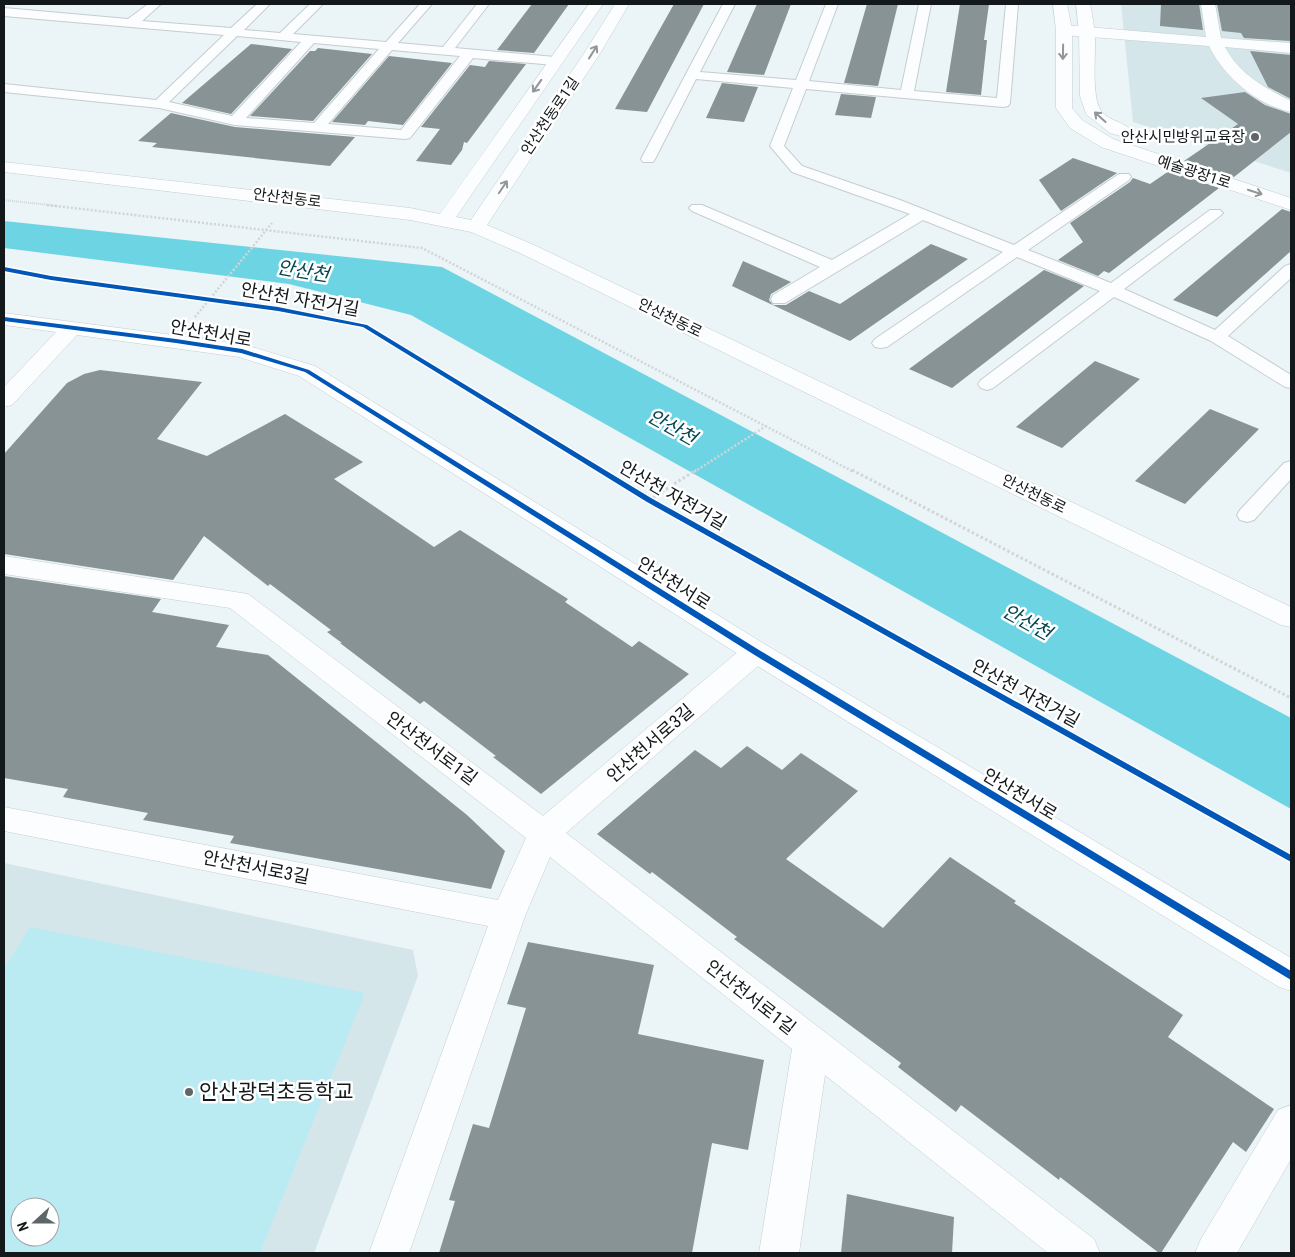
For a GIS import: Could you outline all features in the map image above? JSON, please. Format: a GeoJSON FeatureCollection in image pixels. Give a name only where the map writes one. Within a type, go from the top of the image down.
{"type":"FeatureCollection","features":[{"type":"Feature","properties":{"kind":"street","name":"안산천동로1길"},"geometry":{"type":"LineString","coordinates":[[445,220],[596,4]]}},
{"type":"Feature","properties":{"kind":"street","name":"안산천동로1길"},"geometry":{"type":"LineString","coordinates":[[476,227],[594,52],[622,4]]}},
{"type":"Feature","properties":{"kind":"street","name":"예술광장1로"},"geometry":{"type":"LineString","coordinates":[[1060,4],[1064,30],[1064,108],[1076,124],[1107,143],[1291,204]]}},
{"type":"Feature","properties":{"kind":"street","name":"예술광장1로"},"geometry":{"type":"LineString","coordinates":[[1082,4],[1087,32],[1088,96],[1094,114],[1116,129],[1149,142],[1291,189]]}},
{"type":"Feature","properties":{"kind":"street"},"geometry":{"type":"LineString","coordinates":[[1208,4],[1215,42],[1232,70],[1257,91],[1291,107]]}},
{"type":"Feature","properties":{"kind":"street"},"geometry":{"type":"LineString","coordinates":[[1064,30],[1291,48]]}},
{"type":"Feature","properties":{"kind":"street","name":"안산천동로"},"geometry":{"type":"LineString","coordinates":[[4,167],[293,199],[410,214],[476,227],[536,253],[1291,618]]}},
{"type":"Feature","properties":{"kind":"street","name":"안산천서로"},"geometry":{"type":"LineString","coordinates":[[4,320],[176,341],[242,352],[307,371],[756,652],[1291,976]]}},
{"type":"Feature","properties":{"kind":"street"},"geometry":{"type":"LineString","coordinates":[[4,400],[72,328]]}},
{"type":"Feature","properties":{"kind":"street","name":"안산천서로1길"},"geometry":{"type":"LineString","coordinates":[[4,564],[238,600],[544,834],[1080,1253]]}},
{"type":"Feature","properties":{"kind":"street","name":"안산천서로3길"},"geometry":{"type":"LineString","coordinates":[[390,1253],[508,916],[544,834],[756,652]]}},
{"type":"Feature","properties":{"kind":"street","name":"안산천서로3길"},"geometry":{"type":"LineString","coordinates":[[4,819],[508,916]]}},
{"type":"Feature","properties":{"kind":"street","name":"안산천서로1길"},"geometry":{"type":"LineString","coordinates":[[779,1253],[811,1044]]}},
{"type":"Feature","properties":{"kind":"street"},"geometry":{"type":"LineString","coordinates":[[1215,1253],[1291,1123]]}},
{"type":"Feature","properties":{"kind":"lane"},"geometry":{"type":"LineString","coordinates":[[130,24],[155,4]]}},
{"type":"Feature","properties":{"kind":"lane"},"geometry":{"type":"LineString","coordinates":[[159,104],[264,4]]}},
{"type":"Feature","properties":{"kind":"lane"},"geometry":{"type":"LineString","coordinates":[[283,38],[317,4]]}},
{"type":"Feature","properties":{"kind":"lane"},"geometry":{"type":"LineString","coordinates":[[318,127],[426,4]]}},
{"type":"Feature","properties":{"kind":"lane"},"geometry":{"type":"LineString","coordinates":[[446,52],[483,4]]}},
{"type":"Feature","properties":{"kind":"lane"},"geometry":{"type":"LineString","coordinates":[[648,159],[729,4]]}},
{"type":"Feature","properties":{"kind":"lane"},"geometry":{"type":"LineString","coordinates":[[832,4],[777,146],[798,169],[921,214],[1113,290],[1217,337],[1291,383]]}},
{"type":"Feature","properties":{"kind":"lane"},"geometry":{"type":"LineString","coordinates":[[906,94],[925,4]]}},
{"type":"Feature","properties":{"kind":"lane"},"geometry":{"type":"LineString","coordinates":[[692,75],[1003,103],[1012,4]]}},
{"type":"Feature","properties":{"kind":"lane"},"geometry":{"type":"LineString","coordinates":[[86,20],[100,9]]}},
{"type":"Feature","properties":{"kind":"lane"},"geometry":{"type":"LineString","coordinates":[[4,12],[555,61]]}},
{"type":"Feature","properties":{"kind":"lane"},"geometry":{"type":"LineString","coordinates":[[235,121],[310,40]]}},
{"type":"Feature","properties":{"kind":"lane"},"geometry":{"type":"LineString","coordinates":[[4,88],[159,104],[235,121],[405,135],[469,54]]}},
{"type":"Feature","properties":{"kind":"lane"},"geometry":{"type":"LineString","coordinates":[[881,343],[1124,177]]}},
{"type":"Feature","properties":{"kind":"lane"},"geometry":{"type":"LineString","coordinates":[[697,208],[833,266]]}},
{"type":"Feature","properties":{"kind":"lane"},"geometry":{"type":"LineString","coordinates":[[987,384],[1215,213]]}},
{"type":"Feature","properties":{"kind":"lane"},"geometry":{"type":"LineString","coordinates":[[779,299],[921,214]]}},
{"type":"Feature","properties":{"kind":"lane"},"geometry":{"type":"LineString","coordinates":[[1217,337],[1291,269]]}},
{"type":"Feature","properties":{"kind":"lane"},"geometry":{"type":"LineString","coordinates":[[1247,515],[1284,486],[1291,467]]}},
{"type":"Feature","properties":{"kind":"path"},"geometry":{"type":"LineString","coordinates":[[4,200],[422,248],[1291,698]]}},
{"type":"Feature","properties":{"kind":"path"},"geometry":{"type":"LineString","coordinates":[[209,300],[261,236]]}},
{"type":"Feature","properties":{"kind":"path"},"geometry":{"type":"LineString","coordinates":[[649,500],[766,426]]}},
{"type":"Feature","properties":{"kind":"shaded area"},"geometry":{"type":"Polygon","coordinates":[[[1121,4],[1291,4],[1291,173],[1133,122],[1121,4]]]}},
{"type":"Feature","properties":{"kind":"shaded area","name":"안산광덕초등학교"},"geometry":{"type":"Polygon","coordinates":[[[4,863],[413,950],[418,976],[314,1253],[4,1253],[4,863]]]}},
{"type":"Feature","properties":{"kind":"shaded area","name":"안산광덕초등학교"},"geometry":{"type":"Polygon","coordinates":[[[30,927],[365,993],[260,1253],[4,1253],[4,969],[30,927]]]}},
{"type":"Feature","properties":{"kind":"water","name":"안산천"},"geometry":{"type":"Polygon","coordinates":[[[4,221],[442,267],[1291,718],[1291,809],[411,315],[289,284],[4,248],[4,221]]]}},
{"type":"Feature","properties":{"kind":"building"},"geometry":{"type":"Polygon","coordinates":[[[532,4],[569,4],[534,53],[497,50],[532,4]]]}},
{"type":"Feature","properties":{"kind":"building"},"geometry":{"type":"Polygon","coordinates":[[[674,4],[704,4],[647,112],[615,109],[674,4]]]}},
{"type":"Feature","properties":{"kind":"building"},"geometry":{"type":"Polygon","coordinates":[[[757,4],[791,4],[764,75],[727,72],[757,4]]]}},
{"type":"Feature","properties":{"kind":"building"},"geometry":{"type":"Polygon","coordinates":[[[867,4],[898,4],[878,86],[844,83],[867,4]]]}},
{"type":"Feature","properties":{"kind":"building"},"geometry":{"type":"Polygon","coordinates":[[[960,4],[989,4],[984,40],[987,40],[981,95],[946,92],[960,4]]]}},
{"type":"Feature","properties":{"kind":"building"},"geometry":{"type":"Polygon","coordinates":[[[1161,4],[1199,4],[1203,30],[1160,26],[1161,4]]]}},
{"type":"Feature","properties":{"kind":"building"},"geometry":{"type":"Polygon","coordinates":[[[1217,4],[1291,4],[1291,41],[1244,38],[1241,33],[1222,31],[1217,4]]]}},
{"type":"Feature","properties":{"kind":"building"},"geometry":{"type":"Polygon","coordinates":[[[251,44],[292,49],[231,114],[182,103],[251,44]]]}},
{"type":"Feature","properties":{"kind":"building"},"geometry":{"type":"Polygon","coordinates":[[[318,48],[372,54],[313,121],[250,116],[310,51],[315,51],[318,48]]]}},
{"type":"Feature","properties":{"kind":"building"},"geometry":{"type":"Polygon","coordinates":[[[1250,51],[1291,55],[1291,99],[1268,87],[1250,51]]]}},
{"type":"Feature","properties":{"kind":"building"},"geometry":{"type":"Polygon","coordinates":[[[389,56],[452,63],[403,125],[368,121],[365,125],[332,122],[389,56]]]}},
{"type":"Feature","properties":{"kind":"building"},"geometry":{"type":"Polygon","coordinates":[[[489,61],[526,64],[467,143],[464,142],[462,150],[451,165],[416,161],[440,129],[421,127],[470,65],[485,67],[489,61]]]}},
{"type":"Feature","properties":{"kind":"building"},"geometry":{"type":"Polygon","coordinates":[[[722,83],[758,87],[744,122],[706,118],[722,83]]]}},
{"type":"Feature","properties":{"kind":"building","name":"안산시민방위교육장"},"geometry":{"type":"Polygon","coordinates":[[[1245,92],[1265,105],[1291,114],[1291,132],[1234,177],[1184,161],[1238,124],[1201,98],[1245,92]]]}},
{"type":"Feature","properties":{"kind":"building"},"geometry":{"type":"Polygon","coordinates":[[[841,94],[876,97],[871,118],[835,115],[841,94]]]}},
{"type":"Feature","properties":{"kind":"building"},"geometry":{"type":"Polygon","coordinates":[[[171,113],[235,127],[355,137],[330,166],[152,147],[157,143],[138,141],[171,113]]]}},
{"type":"Feature","properties":{"kind":"building"},"geometry":{"type":"Polygon","coordinates":[[[1073,158],[1117,173],[1061,211],[1039,180],[1073,158]]]}},
{"type":"Feature","properties":{"kind":"building"},"geometry":{"type":"Polygon","coordinates":[[[1169,171],[1219,188],[1109,273],[1104,271],[1098,276],[1058,260],[1083,242],[1070,223],[1130,182],[1133,178],[1150,184],[1169,171]]]}},
{"type":"Feature","properties":{"kind":"building"},"geometry":{"type":"Polygon","coordinates":[[[1282,209],[1291,212],[1291,251],[1217,317],[1173,300],[1282,209]]]}},
{"type":"Feature","properties":{"kind":"building"},"geometry":{"type":"Polygon","coordinates":[[[931,244],[968,259],[850,341],[732,286],[743,261],[791,282],[771,294],[769,300],[773,305],[786,305],[809,291],[840,304],[931,244]]]}},
{"type":"Feature","properties":{"kind":"building"},"geometry":{"type":"Polygon","coordinates":[[[1044,270],[1084,286],[952,388],[909,369],[1044,270]]]}},
{"type":"Feature","properties":{"kind":"building"},"geometry":{"type":"Polygon","coordinates":[[[1095,361],[1140,379],[1062,448],[1016,427],[1095,361]]]}},
{"type":"Feature","properties":{"kind":"building"},"geometry":{"type":"Polygon","coordinates":[[[100,370],[202,382],[157,439],[207,456],[285,414],[363,462],[334,479],[434,547],[460,530],[568,599],[565,602],[632,647],[639,641],[689,674],[541,794],[493,757],[496,756],[424,701],[420,704],[327,632],[331,630],[270,584],[268,586],[204,536],[173,580],[4,554],[4,454],[67,383],[84,374],[100,370]]]}},
{"type":"Feature","properties":{"kind":"building"},"geometry":{"type":"Polygon","coordinates":[[[1210,409],[1259,429],[1185,504],[1135,481],[1210,409]]]}},
{"type":"Feature","properties":{"kind":"building"},"geometry":{"type":"Polygon","coordinates":[[[4,576],[161,599],[152,612],[229,625],[216,647],[268,655],[467,815],[505,851],[491,889],[230,843],[234,836],[143,820],[148,813],[63,797],[68,789],[4,778],[4,576]]]}},
{"type":"Feature","properties":{"kind":"building"},"geometry":{"type":"Polygon","coordinates":[[[747,746],[782,770],[801,753],[858,791],[786,859],[883,928],[950,857],[1016,901],[1014,903],[1183,1015],[1168,1037],[1274,1109],[1246,1152],[1233,1142],[1161,1253],[1060,1177],[1059,1180],[961,1105],[956,1112],[898,1067],[901,1063],[734,939],[737,937],[652,872],[650,874],[597,834],[695,750],[721,768],[747,746]]]}},
{"type":"Feature","properties":{"kind":"building"},"geometry":{"type":"Polygon","coordinates":[[[528,942],[654,965],[638,1034],[764,1060],[748,1150],[712,1143],[692,1253],[439,1253],[455,1201],[449,1200],[473,1124],[489,1128],[526,1008],[507,1004],[528,942]]]}},
{"type":"Feature","properties":{"kind":"building"},"geometry":{"type":"Polygon","coordinates":[[[847,1194],[954,1217],[952,1253],[841,1253],[847,1194]]]}},
{"type":"Feature","properties":{"kind":"cycle path","name":"안산천 자전거길"},"geometry":{"type":"LineString","coordinates":[[4,269],[51,278],[278,309],[365,326],[649,500],[1291,859]]}},
{"type":"Feature","properties":{"kind":"cycle path"},"geometry":{"type":"LineString","coordinates":[[4,319],[242,351],[307,371],[756,652],[1291,976]]}},
{"type":"Feature","properties":{"kind":"place","name":"안산시민방위교육장"},"geometry":{"type":"Point","coordinates":[1255,137]}},
{"type":"Feature","properties":{"kind":"place","name":"안산광덕초등학교"},"geometry":{"type":"Point","coordinates":[189,1092]}}]}
